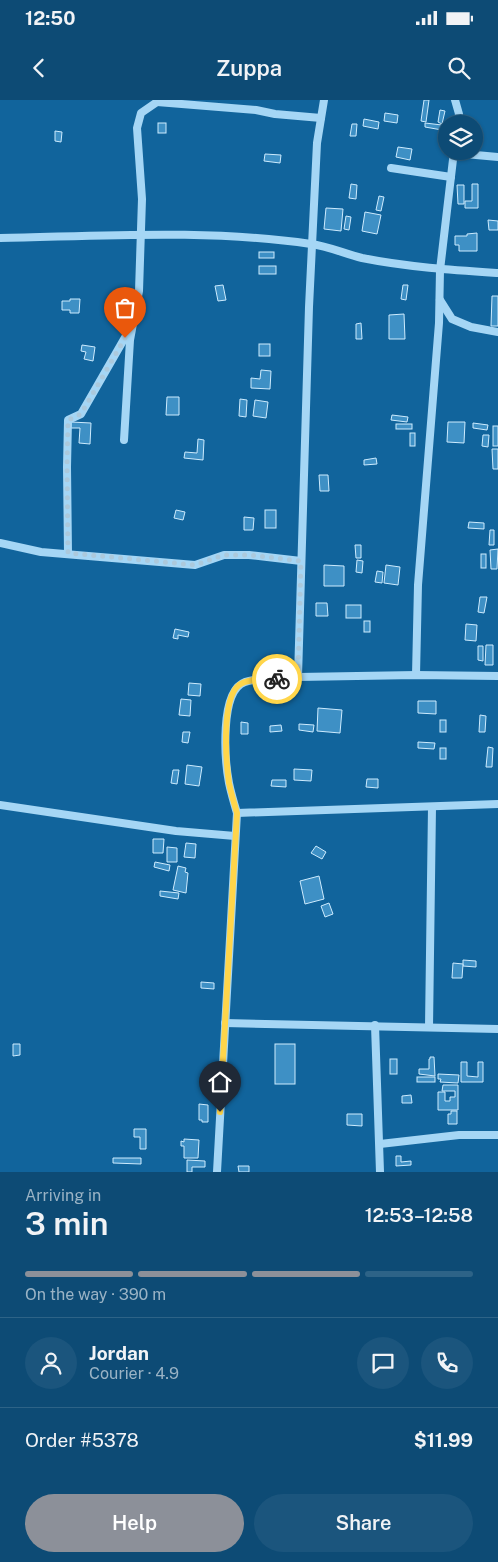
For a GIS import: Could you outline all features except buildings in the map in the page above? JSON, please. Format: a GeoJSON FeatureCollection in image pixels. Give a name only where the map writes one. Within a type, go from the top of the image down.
{"type":"FeatureCollection","features":[{"type":"Feature","properties":{"kind":"street"},"geometry":{"type":"LineString","coordinates":[[298,677],[309,307],[318,143],[324,100]]}},
{"type":"Feature","properties":{"kind":"street"},"geometry":{"type":"LineString","coordinates":[[455,100],[459,115]]}},
{"type":"Feature","properties":{"kind":"street"},"geometry":{"type":"LineString","coordinates":[[124,440],[130,340],[139,291],[142,199],[137,128],[141,113],[157,101],[321,118]]}},
{"type":"Feature","properties":{"kind":"street"},"geometry":{"type":"LineString","coordinates":[[483,155],[498,157]]}},
{"type":"Feature","properties":{"kind":"street"},"geometry":{"type":"LineString","coordinates":[[416,675],[418,585],[440,299],[440,270],[453,160]]}},
{"type":"Feature","properties":{"kind":"street"},"geometry":{"type":"LineString","coordinates":[[391,168],[451,177]]}},
{"type":"Feature","properties":{"kind":"street"},"geometry":{"type":"LineString","coordinates":[[0,238],[141,234],[216,235],[313,244],[362,258],[440,270],[498,273]]}},
{"type":"Feature","properties":{"kind":"street"},"geometry":{"type":"LineString","coordinates":[[440,299],[452,319],[472,328],[498,332]]}},
{"type":"Feature","properties":{"kind":"street"},"geometry":{"type":"LineString","coordinates":[[68,553],[68,420],[81,414],[133,322]]}},
{"type":"Feature","properties":{"kind":"street"},"geometry":{"type":"LineString","coordinates":[[0,543],[41,552],[195,565],[224,555],[249,555],[301,561]]}},
{"type":"Feature","properties":{"kind":"street"},"geometry":{"type":"LineString","coordinates":[[217,1172],[237,813],[229,784],[225,750],[228,714],[233,693],[238,686],[246,681],[298,677],[498,676]]}},
{"type":"Feature","properties":{"kind":"street"},"geometry":{"type":"LineString","coordinates":[[237,813],[498,804]]}},
{"type":"Feature","properties":{"kind":"street"},"geometry":{"type":"LineString","coordinates":[[0,805],[176,831],[236,836]]}},
{"type":"Feature","properties":{"kind":"street"},"geometry":{"type":"LineString","coordinates":[[429,1027],[432,807]]}},
{"type":"Feature","properties":{"kind":"street"},"geometry":{"type":"LineString","coordinates":[[225,1023],[498,1029]]}},
{"type":"Feature","properties":{"kind":"street"},"geometry":{"type":"LineString","coordinates":[[375,1025],[380,1172]]}},
{"type":"Feature","properties":{"kind":"street"},"geometry":{"type":"LineString","coordinates":[[380,1144],[459,1135],[498,1134]]}},
{"type":"Feature","properties":{"kind":"way so far"},"geometry":{"type":"LineString","coordinates":[[125,338],[81,414],[68,420],[68,553],[195,565],[224,555],[249,555],[301,561],[298,677],[277,679]]}},
{"type":"Feature","properties":{"kind":"route"},"geometry":{"type":"LineString","coordinates":[[220,1112],[237,813],[229,784],[225,750],[228,714],[233,693],[238,686],[246,681],[277,679]]}}]}
